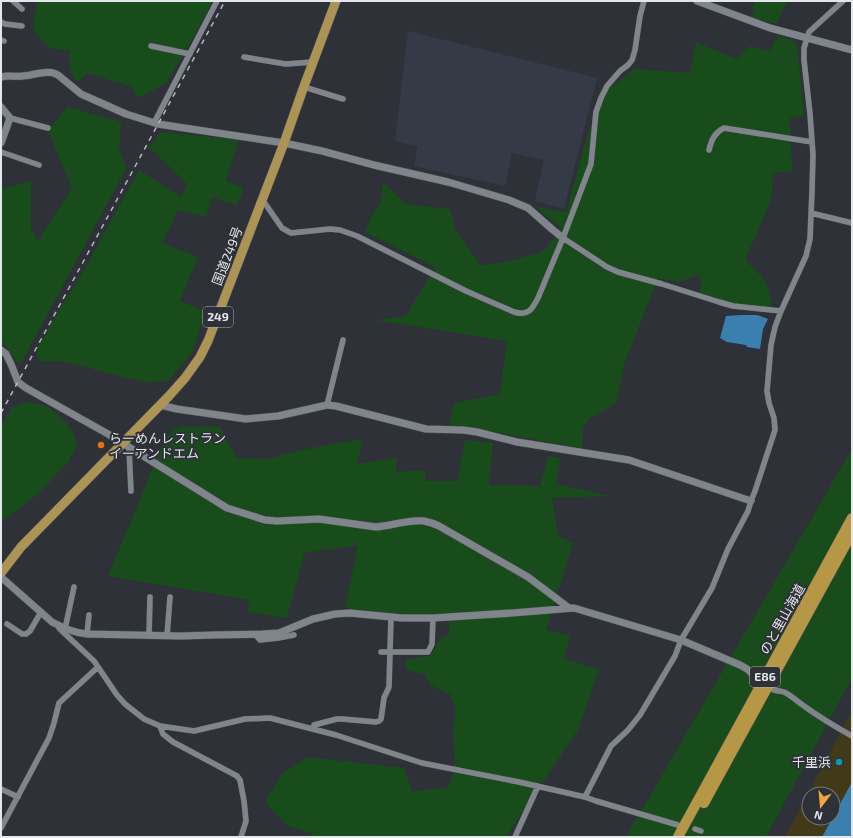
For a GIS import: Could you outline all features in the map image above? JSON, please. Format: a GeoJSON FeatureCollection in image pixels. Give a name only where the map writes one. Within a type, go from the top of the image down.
{"type":"FeatureCollection","features":[{"type":"Feature","properties":{"kind":"highway","name":"国道249号"},"geometry":{"type":"LineString","coordinates":[[1,573],[21,547],[126,446],[200,357],[208,341],[238,266],[336,1]]}},
{"type":"Feature","properties":{"kind":"highway","name":"のと里山海道"},"geometry":{"type":"LineString","coordinates":[[678,837],[852,518]]}},
{"type":"Feature","properties":{"kind":"highway","name":"のと里山海道"},"geometry":{"type":"LineString","coordinates":[[686,837],[852,533]]}},
{"type":"Feature","properties":{"kind":"street"},"geometry":{"type":"LineString","coordinates":[[13,1],[22,9]]}},
{"type":"Feature","properties":{"kind":"street"},"geometry":{"type":"LineString","coordinates":[[154,122],[217,1]]}},
{"type":"Feature","properties":{"kind":"street"},"geometry":{"type":"LineString","coordinates":[[262,199],[282,228],[286,231],[340,230],[357,236],[466,291],[519,314],[527,312],[534,306],[563,238],[591,164],[596,112],[601,98],[607,86],[620,70],[628,65],[632,60],[644,1]]}},
{"type":"Feature","properties":{"kind":"street"},"geometry":{"type":"LineString","coordinates":[[697,1],[770,28],[852,50]]}},
{"type":"Feature","properties":{"kind":"street"},"geometry":{"type":"LineString","coordinates":[[585,797],[610,746],[628,730],[640,715],[675,656],[681,640],[712,588],[728,549],[748,511],[755,491],[774,430],[774,418],[768,397],[771,345],[775,327],[806,256],[810,239],[813,154],[804,48],[809,32],[843,1]]}},
{"type":"Feature","properties":{"kind":"street"},"geometry":{"type":"LineString","coordinates":[[1,22],[5,24],[22,26]]}},
{"type":"Feature","properties":{"kind":"street"},"geometry":{"type":"LineString","coordinates":[[151,46],[190,54]]}},
{"type":"Feature","properties":{"kind":"street"},"geometry":{"type":"LineString","coordinates":[[244,57],[286,64],[313,62]]}},
{"type":"Feature","properties":{"kind":"street"},"geometry":{"type":"LineString","coordinates":[[1,77],[22,77],[54,73],[81,94],[126,114],[158,124],[284,143],[322,151],[448,182],[509,200],[528,208],[563,238],[618,272],[734,306],[781,311]]}},
{"type":"Feature","properties":{"kind":"street"},"geometry":{"type":"LineString","coordinates":[[304,87],[343,99]]}},
{"type":"Feature","properties":{"kind":"street"},"geometry":{"type":"LineString","coordinates":[[1,107],[10,118],[48,128]]}},
{"type":"Feature","properties":{"kind":"street"},"geometry":{"type":"LineString","coordinates":[[1,143],[10,118]]}},
{"type":"Feature","properties":{"kind":"street"},"geometry":{"type":"LineString","coordinates":[[709,150],[712,140],[720,130],[724,128],[812,142]]}},
{"type":"Feature","properties":{"kind":"street"},"geometry":{"type":"LineString","coordinates":[[1,152],[39,165]]}},
{"type":"Feature","properties":{"kind":"street"},"geometry":{"type":"LineString","coordinates":[[811,213],[852,222]]}},
{"type":"Feature","properties":{"kind":"street"},"geometry":{"type":"LineString","coordinates":[[327,405],[342,340]]}},
{"type":"Feature","properties":{"kind":"street"},"geometry":{"type":"LineString","coordinates":[[1,350],[6,354],[12,364],[18,382],[26,388],[108,434],[227,508],[265,520],[277,521],[319,519],[376,527],[416,521],[432,523],[528,577],[570,608]]}},
{"type":"Feature","properties":{"kind":"street"},"geometry":{"type":"LineString","coordinates":[[160,405],[177,409],[246,419],[278,416],[327,405],[336,406],[426,430],[464,430],[518,442],[629,460],[751,501]]}},
{"type":"Feature","properties":{"kind":"street"},"geometry":{"type":"LineString","coordinates":[[126,446],[131,491]]}},
{"type":"Feature","properties":{"kind":"street"},"geometry":{"type":"LineString","coordinates":[[1,577],[52,622],[77,633],[87,634],[167,636],[279,633],[313,619],[335,614],[350,613],[391,617],[433,618],[519,613],[570,608],[579,609],[681,640],[740,665],[758,679]]}},
{"type":"Feature","properties":{"kind":"street"},"geometry":{"type":"LineString","coordinates":[[74,587],[62,627],[59,628],[94,662],[125,704],[144,718],[160,726],[194,731],[245,719],[270,718],[352,740],[422,763],[488,775],[585,797],[678,825]]}},
{"type":"Feature","properties":{"kind":"street"},"geometry":{"type":"LineString","coordinates":[[150,597],[150,636]]}},
{"type":"Feature","properties":{"kind":"street"},"geometry":{"type":"LineString","coordinates":[[167,636],[170,597]]}},
{"type":"Feature","properties":{"kind":"street"},"geometry":{"type":"LineString","coordinates":[[7,624],[22,634],[26,634],[30,631],[41,612]]}},
{"type":"Feature","properties":{"kind":"street"},"geometry":{"type":"LineString","coordinates":[[87,634],[89,615]]}},
{"type":"Feature","properties":{"kind":"street"},"geometry":{"type":"LineString","coordinates":[[314,729],[314,726],[337,720],[376,722],[381,719],[384,698],[389,687],[391,617]]}},
{"type":"Feature","properties":{"kind":"street"},"geometry":{"type":"LineString","coordinates":[[382,652],[428,652],[432,644],[433,618]]}},
{"type":"Feature","properties":{"kind":"street"},"geometry":{"type":"LineString","coordinates":[[255,634],[260,640],[294,635]]}},
{"type":"Feature","properties":{"kind":"street"},"geometry":{"type":"LineString","coordinates":[[1,828],[49,738],[59,703],[98,667]]}},
{"type":"Feature","properties":{"kind":"street"},"geometry":{"type":"LineString","coordinates":[[772,689],[786,692],[803,706],[852,736]]}},
{"type":"Feature","properties":{"kind":"street"},"geometry":{"type":"LineString","coordinates":[[160,726],[163,734],[173,742],[237,776],[240,780],[246,821],[241,837]]}},
{"type":"Feature","properties":{"kind":"street"},"geometry":{"type":"LineString","coordinates":[[515,837],[538,786]]}},
{"type":"Feature","properties":{"kind":"street"},"geometry":{"type":"LineString","coordinates":[[1,789],[18,797]]}},
{"type":"Feature","properties":{"kind":"shaded area"},"geometry":{"type":"Polygon","coordinates":[[[408,31],[597,78],[564,209],[535,201],[544,160],[512,153],[505,186],[414,166],[418,146],[395,141],[408,31]]]}},
{"type":"Feature","properties":{"kind":"green space"},"geometry":{"type":"Polygon","coordinates":[[[37,1],[211,1],[211,4],[186,51],[166,83],[139,98],[130,86],[87,73],[78,82],[70,72],[69,51],[49,48],[33,29],[37,1]]]}},
{"type":"Feature","properties":{"kind":"green space"},"geometry":{"type":"Polygon","coordinates":[[[755,1],[788,1],[776,24],[752,17],[755,1]]]}},
{"type":"Feature","properties":{"kind":"green space"},"geometry":{"type":"Polygon","coordinates":[[[778,36],[791,40],[797,46],[804,115],[790,118],[792,171],[773,173],[771,200],[745,260],[764,280],[771,298],[771,307],[734,304],[698,293],[701,286],[700,274],[679,282],[658,278],[623,367],[616,403],[589,419],[583,428],[582,448],[449,424],[454,403],[500,394],[507,341],[375,320],[406,316],[435,267],[365,232],[371,217],[381,201],[383,182],[405,204],[450,209],[456,231],[481,266],[519,259],[544,251],[561,228],[534,206],[566,213],[588,133],[604,93],[634,69],[690,73],[696,42],[736,59],[749,46],[770,51],[778,36]]]}},
{"type":"Feature","properties":{"kind":"green space"},"geometry":{"type":"Polygon","coordinates":[[[68,107],[121,122],[119,150],[127,167],[20,365],[1,340],[1,189],[31,181],[31,230],[38,241],[72,188],[48,130],[68,107]]]}},
{"type":"Feature","properties":{"kind":"green space"},"geometry":{"type":"Polygon","coordinates":[[[161,132],[238,140],[226,181],[244,188],[237,205],[212,197],[206,217],[178,210],[162,243],[198,257],[180,301],[205,311],[192,353],[169,380],[151,383],[78,365],[56,361],[38,361],[37,348],[89,261],[139,170],[181,197],[187,184],[149,147],[161,132]]]}},
{"type":"Feature","properties":{"kind":"green space"},"geometry":{"type":"Polygon","coordinates":[[[27,402],[45,405],[63,419],[73,433],[77,444],[69,461],[39,493],[1,521],[1,425],[12,408],[27,402]]]}},
{"type":"Feature","properties":{"kind":"green space"},"geometry":{"type":"Polygon","coordinates":[[[184,426],[220,427],[236,458],[268,459],[307,449],[363,439],[357,464],[397,458],[396,472],[425,470],[425,481],[458,481],[465,440],[493,443],[489,485],[540,486],[548,456],[560,458],[556,484],[611,496],[552,498],[558,536],[573,543],[546,630],[570,635],[564,659],[599,669],[579,728],[506,837],[312,837],[313,834],[287,825],[265,802],[283,773],[308,757],[404,768],[412,791],[447,788],[455,769],[453,730],[456,709],[450,694],[430,685],[424,674],[405,669],[406,660],[431,655],[440,640],[449,635],[449,614],[411,616],[345,608],[358,545],[304,553],[287,618],[248,612],[249,600],[108,576],[164,441],[172,430],[184,426]]]}},
{"type":"Feature","properties":{"kind":"green space"},"geometry":{"type":"Polygon","coordinates":[[[852,449],[852,678],[766,837],[626,837],[852,449]]]}},
{"type":"Feature","properties":{"kind":"sand","name":"千里浜"},"geometry":{"type":"Polygon","coordinates":[[[852,711],[852,782],[841,802],[841,786],[812,786],[852,711]]]}},
{"type":"Feature","properties":{"kind":"sand","name":"千里浜"},"geometry":{"type":"Polygon","coordinates":[[[801,807],[801,826],[828,826],[822,837],[785,837],[801,807]]]}},
{"type":"Feature","properties":{"kind":"water"},"geometry":{"type":"Polygon","coordinates":[[[757,315],[768,319],[763,329],[760,349],[727,342],[720,338],[726,316],[757,315]]]}},
{"type":"Feature","properties":{"kind":"water"},"geometry":{"type":"Polygon","coordinates":[[[852,782],[852,837],[822,837],[828,826],[841,826],[841,802],[852,782]]]}},
{"type":"Feature","properties":{"kind":"railway"},"geometry":{"type":"LineString","coordinates":[[1,413],[225,1]]}},
{"type":"Feature","properties":{"kind":"place","name":"らーめんレストラン イーアンドエム"},"geometry":{"type":"Point","coordinates":[101,445]}},
{"type":"Feature","properties":{"kind":"place","name":"千里浜"},"geometry":{"type":"Point","coordinates":[839,762]}}]}
